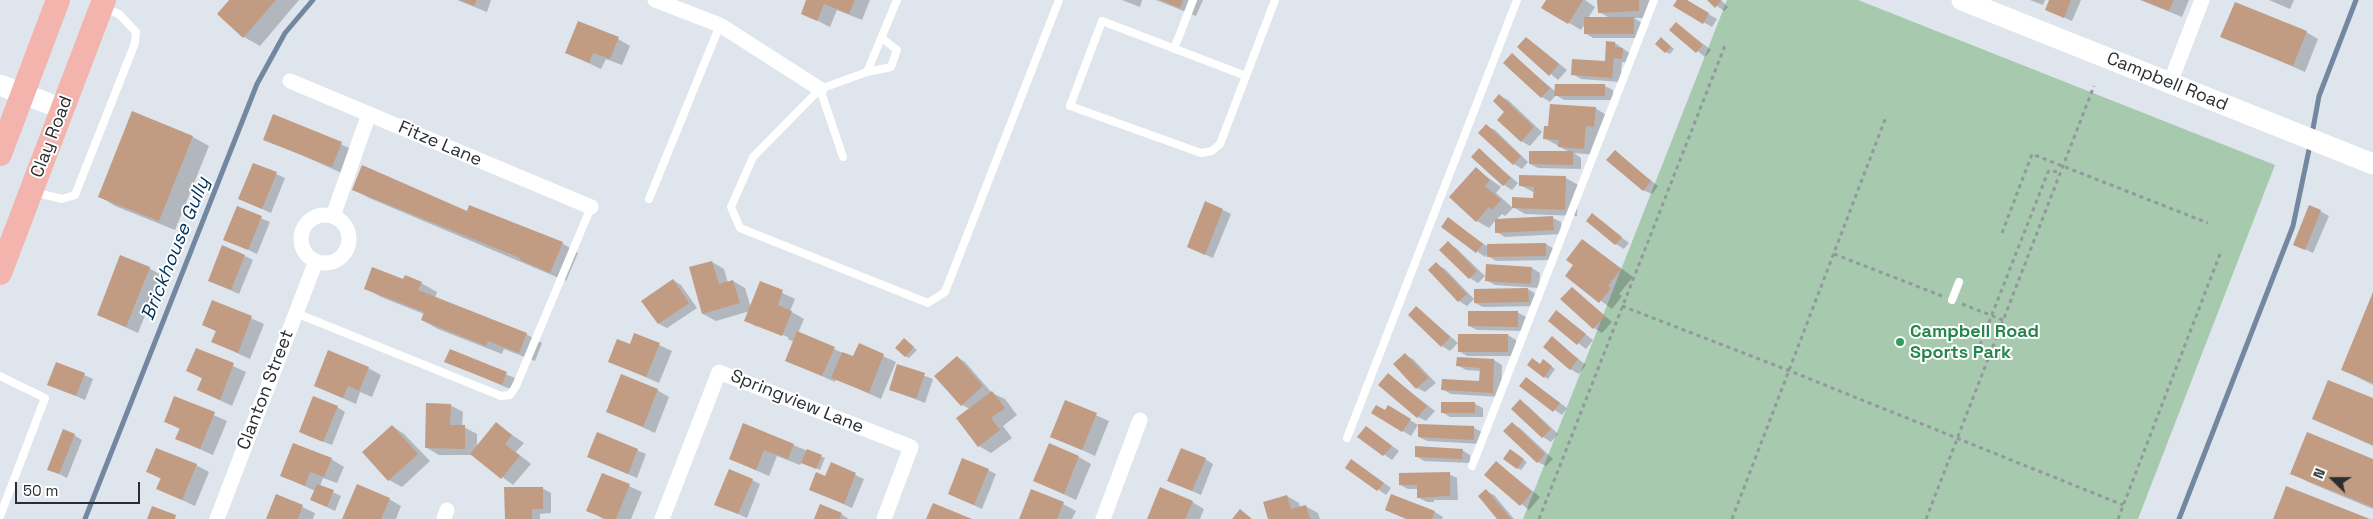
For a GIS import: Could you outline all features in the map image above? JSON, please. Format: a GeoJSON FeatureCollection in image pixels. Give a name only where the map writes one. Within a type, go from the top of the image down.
{"type":"FeatureCollection","features":[{"type":"Feature","properties":{"kind":"main road"},"geometry":{"type":"LineString","coordinates":[[0,154],[58,0]]}},
{"type":"Feature","properties":{"kind":"main road","name":"Clay Road"},"geometry":{"type":"LineString","coordinates":[[0,273],[103,3]]}},
{"type":"Feature","properties":{"kind":"street"},"geometry":{"type":"LineString","coordinates":[[654,0],[720,25],[820,88]]}},
{"type":"Feature","properties":{"kind":"street","name":"Campbell Road"},"geometry":{"type":"LineString","coordinates":[[1962,0],[2373,164]]}},
{"type":"Feature","properties":{"kind":"street"},"geometry":{"type":"LineString","coordinates":[[2170,83],[2202,0]]}},
{"type":"Feature","properties":{"kind":"street","name":"Fitze Lane"},"geometry":{"type":"LineString","coordinates":[[290,81],[591,207]]}},
{"type":"Feature","properties":{"kind":"street"},"geometry":{"type":"LineString","coordinates":[[0,85],[63,109]]}},
{"type":"Feature","properties":{"kind":"street"},"geometry":{"type":"LineString","coordinates":[[333,216],[369,114]]}},
{"type":"Feature","properties":{"kind":"street"},"geometry":{"type":"LineString","coordinates":[[324,215],[333,216],[341,221],[347,229],[348,247],[342,256],[335,261],[326,263],[316,261],[308,256],[303,249],[303,231],[307,223],[315,218],[324,215]]}},
{"type":"Feature","properties":{"kind":"street","name":"Clanton Street"},"geometry":{"type":"LineString","coordinates":[[217,519],[316,261]]}},
{"type":"Feature","properties":{"kind":"street","name":"Springview Lane"},"geometry":{"type":"LineString","coordinates":[[662,519],[719,372],[911,447],[884,519]]}},
{"type":"Feature","properties":{"kind":"street"},"geometry":{"type":"LineString","coordinates":[[1103,519],[1140,420]]}},
{"type":"Feature","properties":{"kind":"lane"},"geometry":{"type":"LineString","coordinates":[[867,72],[897,0]]}},
{"type":"Feature","properties":{"kind":"lane"},"geometry":{"type":"LineString","coordinates":[[882,38],[897,50],[891,67],[867,72],[820,88],[753,157],[731,207],[740,228],[928,303],[945,292],[1058,0]]}},
{"type":"Feature","properties":{"kind":"lane"},"geometry":{"type":"LineString","coordinates":[[1174,49],[1193,0]]}},
{"type":"Feature","properties":{"kind":"lane"},"geometry":{"type":"LineString","coordinates":[[1246,76],[1102,22],[1070,106],[1201,154],[1212,151],[1220,144],[1276,0]]}},
{"type":"Feature","properties":{"kind":"lane"},"geometry":{"type":"LineString","coordinates":[[1346,438],[1517,0]]}},
{"type":"Feature","properties":{"kind":"lane"},"geometry":{"type":"LineString","coordinates":[[1472,466],[1654,0]]}},
{"type":"Feature","properties":{"kind":"lane"},"geometry":{"type":"LineString","coordinates":[[32,191],[62,199],[75,195],[135,43],[136,32],[130,24],[103,3]]}},
{"type":"Feature","properties":{"kind":"lane"},"geometry":{"type":"LineString","coordinates":[[648,199],[720,25]]}},
{"type":"Feature","properties":{"kind":"lane"},"geometry":{"type":"LineString","coordinates":[[820,88],[843,157]]}},
{"type":"Feature","properties":{"kind":"lane"},"geometry":{"type":"LineString","coordinates":[[296,313],[501,396],[510,394],[516,386],[591,207]]}},
{"type":"Feature","properties":{"kind":"lane"},"geometry":{"type":"LineString","coordinates":[[1952,300],[1959,282]]}},
{"type":"Feature","properties":{"kind":"lane"},"geometry":{"type":"LineString","coordinates":[[0,376],[45,398],[0,516]]}},
{"type":"Feature","properties":{"kind":"path"},"geometry":{"type":"LineString","coordinates":[[1539,519],[1726,44]]}},
{"type":"Feature","properties":{"kind":"path"},"geometry":{"type":"LineString","coordinates":[[1926,519],[2094,86]]}},
{"type":"Feature","properties":{"kind":"path"},"geometry":{"type":"LineString","coordinates":[[1732,519],[1886,117]]}},
{"type":"Feature","properties":{"kind":"path"},"geometry":{"type":"LineString","coordinates":[[2002,233],[2032,154],[2208,223]]}},
{"type":"Feature","properties":{"kind":"path"},"geometry":{"type":"LineString","coordinates":[[1980,345],[2048,172],[2050,170],[2060,173]]}},
{"type":"Feature","properties":{"kind":"path"},"geometry":{"type":"LineString","coordinates":[[1834,254],[2003,320]]}},
{"type":"Feature","properties":{"kind":"path"},"geometry":{"type":"LineString","coordinates":[[2118,519],[2220,254]]}},
{"type":"Feature","properties":{"kind":"path"},"geometry":{"type":"LineString","coordinates":[[1622,306],[1790,370],[2123,505]]}},
{"type":"Feature","properties":{"kind":"green space","name":"Campbell Road Sports Park"},"geometry":{"type":"Polygon","coordinates":[[[1727,0],[1858,0],[2275,165],[2138,519],[1523,519],[1727,0]]]}},
{"type":"Feature","properties":{"kind":"building"},"geometry":{"type":"Polygon","coordinates":[[[229,0],[276,0],[243,38],[217,14],[229,0]]]}},
{"type":"Feature","properties":{"kind":"building"},"geometry":{"type":"Polygon","coordinates":[[[460,0],[477,0],[474,6],[460,0]]]}},
{"type":"Feature","properties":{"kind":"building"},"geometry":{"type":"Polygon","coordinates":[[[806,0],[855,0],[849,14],[824,4],[817,21],[801,14],[806,0]]]}},
{"type":"Feature","properties":{"kind":"building"},"geometry":{"type":"Polygon","coordinates":[[[1160,0],[1183,0],[1180,8],[1160,0]]]}},
{"type":"Feature","properties":{"kind":"building"},"geometry":{"type":"Polygon","coordinates":[[[1546,0],[1583,0],[1568,24],[1541,8],[1546,0]]]}},
{"type":"Feature","properties":{"kind":"building"},"geometry":{"type":"Polygon","coordinates":[[[1597,0],[1639,0],[1639,11],[1598,13],[1597,0]]]}},
{"type":"Feature","properties":{"kind":"building"},"geometry":{"type":"Polygon","coordinates":[[[1677,0],[1687,0],[1709,13],[1703,24],[1673,6],[1677,0]]]}},
{"type":"Feature","properties":{"kind":"building"},"geometry":{"type":"Polygon","coordinates":[[[1707,0],[1719,0],[1721,1],[1715,8],[1707,0]]]}},
{"type":"Feature","properties":{"kind":"building"},"geometry":{"type":"Polygon","coordinates":[[[2049,0],[2071,0],[2064,18],[2045,10],[2049,0]]]}},
{"type":"Feature","properties":{"kind":"building"},"geometry":{"type":"Polygon","coordinates":[[[2142,0],[2174,0],[2169,11],[2142,0]]]}},
{"type":"Feature","properties":{"kind":"building"},"geometry":{"type":"Polygon","coordinates":[[[2235,2],[2307,31],[2293,66],[2220,37],[2235,2]]]}},
{"type":"Feature","properties":{"kind":"building"},"geometry":{"type":"Polygon","coordinates":[[[1584,17],[1634,17],[1634,34],[1584,34],[1584,17]]]}},
{"type":"Feature","properties":{"kind":"building"},"geometry":{"type":"Polygon","coordinates":[[[578,21],[619,37],[610,59],[593,53],[589,63],[565,53],[578,21]]]}},
{"type":"Feature","properties":{"kind":"building"},"geometry":{"type":"Polygon","coordinates":[[[1676,22],[1703,45],[1696,53],[1669,30],[1676,22]]]}},
{"type":"Feature","properties":{"kind":"building"},"geometry":{"type":"Polygon","coordinates":[[[1526,37],[1559,64],[1549,76],[1517,47],[1526,37]]]}},
{"type":"Feature","properties":{"kind":"building"},"geometry":{"type":"Polygon","coordinates":[[[1661,37],[1671,47],[1665,53],[1655,44],[1661,37]]]}},
{"type":"Feature","properties":{"kind":"building"},"geometry":{"type":"Polygon","coordinates":[[[1606,41],[1615,42],[1615,47],[1623,48],[1622,59],[1614,58],[1612,78],[1571,75],[1572,59],[1605,61],[1606,41]]]}},
{"type":"Feature","properties":{"kind":"building"},"geometry":{"type":"Polygon","coordinates":[[[1512,53],[1550,88],[1541,98],[1503,63],[1512,53]]]}},
{"type":"Feature","properties":{"kind":"building"},"geometry":{"type":"Polygon","coordinates":[[[1555,84],[1605,84],[1605,96],[1554,96],[1555,84]]]}},
{"type":"Feature","properties":{"kind":"building"},"geometry":{"type":"Polygon","coordinates":[[[1499,94],[1534,127],[1521,142],[1497,120],[1504,112],[1493,101],[1499,94]]]}},
{"type":"Feature","properties":{"kind":"building"},"geometry":{"type":"Polygon","coordinates":[[[1550,104],[1596,107],[1594,127],[1586,126],[1584,149],[1558,147],[1559,140],[1543,139],[1544,126],[1548,126],[1550,104]]]}},
{"type":"Feature","properties":{"kind":"building"},"geometry":{"type":"Polygon","coordinates":[[[132,111],[193,136],[159,221],[98,197],[132,111]]]}},
{"type":"Feature","properties":{"kind":"building"},"geometry":{"type":"Polygon","coordinates":[[[273,114],[342,142],[332,167],[263,140],[273,114]]]}},
{"type":"Feature","properties":{"kind":"building"},"geometry":{"type":"Polygon","coordinates":[[[1486,124],[1521,156],[1513,165],[1478,133],[1486,124]]]}},
{"type":"Feature","properties":{"kind":"building"},"geometry":{"type":"Polygon","coordinates":[[[1479,148],[1511,178],[1503,186],[1471,157],[1479,148]]]}},
{"type":"Feature","properties":{"kind":"building"},"geometry":{"type":"Polygon","coordinates":[[[1615,150],[1651,181],[1643,191],[1606,160],[1615,150]]]}},
{"type":"Feature","properties":{"kind":"building"},"geometry":{"type":"Polygon","coordinates":[[[1529,151],[1573,151],[1573,165],[1529,164],[1529,151]]]}},
{"type":"Feature","properties":{"kind":"building"},"geometry":{"type":"Polygon","coordinates":[[[253,163],[277,172],[262,209],[238,199],[253,163]]]}},
{"type":"Feature","properties":{"kind":"building"},"geometry":{"type":"Polygon","coordinates":[[[362,165],[467,211],[469,205],[563,242],[550,273],[520,260],[520,258],[352,190],[362,165]]]}},
{"type":"Feature","properties":{"kind":"building"},"geometry":{"type":"Polygon","coordinates":[[[1476,167],[1490,180],[1485,186],[1501,200],[1492,210],[1489,207],[1476,222],[1449,197],[1476,167]]]}},
{"type":"Feature","properties":{"kind":"building"},"geometry":{"type":"Polygon","coordinates":[[[1519,175],[1566,176],[1565,210],[1512,208],[1512,197],[1533,198],[1534,187],[1519,186],[1519,175]]]}},
{"type":"Feature","properties":{"kind":"building"},"geometry":{"type":"Polygon","coordinates":[[[1205,201],[1223,209],[1205,255],[1187,247],[1205,201]]]}},
{"type":"Feature","properties":{"kind":"building"},"geometry":{"type":"Polygon","coordinates":[[[2309,205],[2321,210],[2305,250],[2293,245],[2309,205]]]}},
{"type":"Feature","properties":{"kind":"building"},"geometry":{"type":"Polygon","coordinates":[[[237,206],[262,216],[248,250],[223,240],[237,206]]]}},
{"type":"Feature","properties":{"kind":"building"},"geometry":{"type":"Polygon","coordinates":[[[1592,213],[1622,237],[1615,245],[1586,221],[1592,213]]]}},
{"type":"Feature","properties":{"kind":"building"},"geometry":{"type":"Polygon","coordinates":[[[1553,216],[1554,230],[1495,233],[1495,219],[1553,216]]]}},
{"type":"Feature","properties":{"kind":"building"},"geometry":{"type":"Polygon","coordinates":[[[1448,217],[1483,244],[1476,253],[1441,227],[1448,217]]]}},
{"type":"Feature","properties":{"kind":"building"},"geometry":{"type":"Polygon","coordinates":[[[1582,239],[1621,269],[1608,286],[1611,288],[1599,303],[1565,276],[1573,265],[1566,260],[1582,239]]]}},
{"type":"Feature","properties":{"kind":"building"},"geometry":{"type":"Polygon","coordinates":[[[1448,241],[1477,271],[1469,279],[1439,250],[1448,241]]]}},
{"type":"Feature","properties":{"kind":"building"},"geometry":{"type":"Polygon","coordinates":[[[1546,243],[1546,256],[1487,257],[1487,244],[1546,243]]]}},
{"type":"Feature","properties":{"kind":"building"},"geometry":{"type":"Polygon","coordinates":[[[222,245],[245,255],[231,290],[208,281],[222,245]]]}},
{"type":"Feature","properties":{"kind":"building"},"geometry":{"type":"Polygon","coordinates":[[[120,255],[150,267],[126,327],[97,315],[120,255]]]}},
{"type":"Feature","properties":{"kind":"building"},"geometry":{"type":"Polygon","coordinates":[[[712,261],[719,284],[733,280],[740,303],[702,314],[689,267],[712,261]]]}},
{"type":"Feature","properties":{"kind":"building"},"geometry":{"type":"Polygon","coordinates":[[[1436,262],[1467,294],[1458,302],[1428,270],[1436,262]]]}},
{"type":"Feature","properties":{"kind":"building"},"geometry":{"type":"Polygon","coordinates":[[[1486,264],[1532,267],[1531,284],[1485,281],[1486,264]]]}},
{"type":"Feature","properties":{"kind":"building"},"geometry":{"type":"Polygon","coordinates":[[[372,267],[403,279],[405,275],[422,282],[418,290],[527,333],[519,353],[488,341],[486,346],[421,320],[424,312],[364,289],[372,267]]]}},
{"type":"Feature","properties":{"kind":"building"},"geometry":{"type":"Polygon","coordinates":[[[673,279],[689,303],[658,324],[641,301],[673,279]]]}},
{"type":"Feature","properties":{"kind":"building"},"geometry":{"type":"Polygon","coordinates":[[[760,281],[783,290],[778,305],[792,311],[782,336],[744,321],[760,281]]]}},
{"type":"Feature","properties":{"kind":"building"},"geometry":{"type":"Polygon","coordinates":[[[1572,287],[1605,316],[1593,329],[1560,299],[1572,287]]]}},
{"type":"Feature","properties":{"kind":"building"},"geometry":{"type":"Polygon","coordinates":[[[1528,288],[1529,302],[1474,303],[1474,289],[1528,288]]]}},
{"type":"Feature","properties":{"kind":"building"},"geometry":{"type":"Polygon","coordinates":[[[2373,292],[2373,383],[2341,370],[2373,292]]]}},
{"type":"Feature","properties":{"kind":"building"},"geometry":{"type":"Polygon","coordinates":[[[212,300],[252,316],[238,353],[211,342],[216,331],[202,325],[212,300]]]}},
{"type":"Feature","properties":{"kind":"building"},"geometry":{"type":"Polygon","coordinates":[[[1416,306],[1450,337],[1441,347],[1408,315],[1416,306]]]}},
{"type":"Feature","properties":{"kind":"building"},"geometry":{"type":"Polygon","coordinates":[[[1556,310],[1586,334],[1577,345],[1548,321],[1556,310]]]}},
{"type":"Feature","properties":{"kind":"building"},"geometry":{"type":"Polygon","coordinates":[[[1468,311],[1518,311],[1518,327],[1468,326],[1468,311]]]}},
{"type":"Feature","properties":{"kind":"building"},"geometry":{"type":"Polygon","coordinates":[[[797,331],[835,347],[822,376],[785,361],[797,331]]]}},
{"type":"Feature","properties":{"kind":"building"},"geometry":{"type":"Polygon","coordinates":[[[634,333],[660,343],[646,377],[608,362],[617,339],[630,344],[634,333]]]}},
{"type":"Feature","properties":{"kind":"building"},"geometry":{"type":"Polygon","coordinates":[[[1458,334],[1508,334],[1508,352],[1458,352],[1458,334]]]}},
{"type":"Feature","properties":{"kind":"building"},"geometry":{"type":"Polygon","coordinates":[[[1552,336],[1578,359],[1570,370],[1543,347],[1552,336]]]}},
{"type":"Feature","properties":{"kind":"building"},"geometry":{"type":"Polygon","coordinates":[[[904,338],[914,347],[905,357],[895,348],[904,338]]]}},
{"type":"Feature","properties":{"kind":"building"},"geometry":{"type":"Polygon","coordinates":[[[859,343],[884,354],[869,393],[831,378],[842,352],[853,356],[859,343]]]}},
{"type":"Feature","properties":{"kind":"building"},"geometry":{"type":"Polygon","coordinates":[[[196,348],[234,363],[220,400],[197,390],[202,378],[186,371],[196,348]]]}},
{"type":"Feature","properties":{"kind":"building"},"geometry":{"type":"Polygon","coordinates":[[[450,349],[507,372],[502,385],[444,362],[450,349]]]}},
{"type":"Feature","properties":{"kind":"building"},"geometry":{"type":"Polygon","coordinates":[[[328,350],[369,367],[359,391],[348,386],[343,398],[314,386],[328,350]]]}},
{"type":"Feature","properties":{"kind":"building"},"geometry":{"type":"Polygon","coordinates":[[[1405,353],[1428,378],[1416,389],[1393,364],[1405,353]]]}},
{"type":"Feature","properties":{"kind":"building"},"geometry":{"type":"Polygon","coordinates":[[[957,356],[983,386],[961,406],[934,376],[957,356]]]}},
{"type":"Feature","properties":{"kind":"building"},"geometry":{"type":"Polygon","coordinates":[[[1457,357],[1494,359],[1493,393],[1441,390],[1442,379],[1479,381],[1480,368],[1456,366],[1457,357]]]}},
{"type":"Feature","properties":{"kind":"building"},"geometry":{"type":"Polygon","coordinates":[[[1532,358],[1540,364],[1543,359],[1552,366],[1544,378],[1527,365],[1532,358]]]}},
{"type":"Feature","properties":{"kind":"building"},"geometry":{"type":"Polygon","coordinates":[[[56,362],[85,373],[76,396],[47,385],[56,362]]]}},
{"type":"Feature","properties":{"kind":"building"},"geometry":{"type":"Polygon","coordinates":[[[897,364],[925,373],[916,399],[889,390],[897,364]]]}},
{"type":"Feature","properties":{"kind":"building"},"geometry":{"type":"Polygon","coordinates":[[[1388,373],[1427,406],[1417,418],[1378,385],[1388,373]]]}},
{"type":"Feature","properties":{"kind":"building"},"geometry":{"type":"Polygon","coordinates":[[[621,374],[658,389],[643,427],[606,412],[621,374]]]}},
{"type":"Feature","properties":{"kind":"building"},"geometry":{"type":"Polygon","coordinates":[[[1526,377],[1560,403],[1553,412],[1519,386],[1526,377]]]}},
{"type":"Feature","properties":{"kind":"building"},"geometry":{"type":"Polygon","coordinates":[[[2328,380],[2373,398],[2373,445],[2312,419],[2328,380]]]}},
{"type":"Feature","properties":{"kind":"building"},"geometry":{"type":"Polygon","coordinates":[[[992,391],[1005,408],[991,418],[1000,430],[978,447],[956,418],[992,391]]]}},
{"type":"Feature","properties":{"kind":"building"},"geometry":{"type":"Polygon","coordinates":[[[174,396],[215,412],[200,449],[175,439],[180,428],[164,422],[174,396]]]}},
{"type":"Feature","properties":{"kind":"building"},"geometry":{"type":"Polygon","coordinates":[[[313,396],[338,406],[323,442],[299,432],[313,396]]]}},
{"type":"Feature","properties":{"kind":"building"},"geometry":{"type":"Polygon","coordinates":[[[1520,399],[1551,429],[1542,438],[1511,409],[1520,399]]]}},
{"type":"Feature","properties":{"kind":"building"},"geometry":{"type":"Polygon","coordinates":[[[1065,400],[1097,413],[1082,450],[1050,437],[1065,400]]]}},
{"type":"Feature","properties":{"kind":"building"},"geometry":{"type":"Polygon","coordinates":[[[1441,402],[1475,402],[1475,413],[1441,413],[1441,402]]]}},
{"type":"Feature","properties":{"kind":"building"},"geometry":{"type":"Polygon","coordinates":[[[426,403],[451,404],[450,425],[465,425],[465,449],[425,448],[426,403]]]}},
{"type":"Feature","properties":{"kind":"building"},"geometry":{"type":"Polygon","coordinates":[[[1376,405],[1385,410],[1388,405],[1411,419],[1402,432],[1371,413],[1376,405]]]}},
{"type":"Feature","properties":{"kind":"building"},"geometry":{"type":"Polygon","coordinates":[[[496,422],[512,435],[505,444],[520,456],[501,479],[470,454],[496,422]]]}},
{"type":"Feature","properties":{"kind":"building"},"geometry":{"type":"Polygon","coordinates":[[[1512,422],[1545,454],[1537,463],[1503,431],[1512,422]]]}},
{"type":"Feature","properties":{"kind":"building"},"geometry":{"type":"Polygon","coordinates":[[[743,423],[794,444],[788,459],[764,450],[756,470],[729,459],[743,423]]]}},
{"type":"Feature","properties":{"kind":"building"},"geometry":{"type":"Polygon","coordinates":[[[1418,424],[1474,426],[1474,440],[1418,437],[1418,424]]]}},
{"type":"Feature","properties":{"kind":"building"},"geometry":{"type":"Polygon","coordinates":[[[392,425],[418,454],[388,481],[362,452],[392,425]]]}},
{"type":"Feature","properties":{"kind":"building"},"geometry":{"type":"Polygon","coordinates":[[[1366,426],[1392,446],[1383,456],[1357,437],[1366,426]]]}},
{"type":"Feature","properties":{"kind":"building"},"geometry":{"type":"Polygon","coordinates":[[[63,429],[75,434],[59,474],[47,470],[63,429]]]}},
{"type":"Feature","properties":{"kind":"building"},"geometry":{"type":"Polygon","coordinates":[[[597,432],[638,449],[628,474],[587,457],[597,432]]]}},
{"type":"Feature","properties":{"kind":"building"},"geometry":{"type":"Polygon","coordinates":[[[2307,432],[2373,459],[2373,507],[2290,474],[2307,432]]]}},
{"type":"Feature","properties":{"kind":"building"},"geometry":{"type":"Polygon","coordinates":[[[293,443],[332,458],[324,477],[310,472],[305,486],[280,476],[293,443]]]}},
{"type":"Feature","properties":{"kind":"building"},"geometry":{"type":"Polygon","coordinates":[[[1049,443],[1079,456],[1064,494],[1033,481],[1049,443]]]}},
{"type":"Feature","properties":{"kind":"building"},"geometry":{"type":"Polygon","coordinates":[[[1415,446],[1463,449],[1462,459],[1415,457],[1415,446]]]}},
{"type":"Feature","properties":{"kind":"building"},"geometry":{"type":"Polygon","coordinates":[[[156,448],[197,464],[182,500],[156,489],[161,478],[146,472],[156,448]]]}},
{"type":"Feature","properties":{"kind":"building"},"geometry":{"type":"Polygon","coordinates":[[[1181,448],[1206,458],[1192,491],[1167,481],[1181,448]]]}},
{"type":"Feature","properties":{"kind":"building"},"geometry":{"type":"Polygon","coordinates":[[[807,449],[822,455],[816,469],[801,463],[807,449]]]}},
{"type":"Feature","properties":{"kind":"building"},"geometry":{"type":"Polygon","coordinates":[[[1510,449],[1524,459],[1517,469],[1503,459],[1510,449]]]}},
{"type":"Feature","properties":{"kind":"building"},"geometry":{"type":"Polygon","coordinates":[[[962,458],[989,469],[974,505],[948,494],[962,458]]]}},
{"type":"Feature","properties":{"kind":"building"},"geometry":{"type":"Polygon","coordinates":[[[1351,459],[1384,483],[1377,491],[1345,468],[1351,459]]]}},
{"type":"Feature","properties":{"kind":"building"},"geometry":{"type":"Polygon","coordinates":[[[1496,461],[1532,492],[1520,506],[1484,475],[1496,461]]]}},
{"type":"Feature","properties":{"kind":"building"},"geometry":{"type":"Polygon","coordinates":[[[831,462],[856,473],[844,504],[809,490],[816,472],[825,476],[831,462]]]}},
{"type":"Feature","properties":{"kind":"building"},"geometry":{"type":"Polygon","coordinates":[[[729,469],[753,479],[738,514],[714,505],[729,469]]]}},
{"type":"Feature","properties":{"kind":"building"},"geometry":{"type":"Polygon","coordinates":[[[1450,472],[1450,496],[1417,498],[1417,485],[1399,485],[1399,473],[1450,472]]]}},
{"type":"Feature","properties":{"kind":"building"},"geometry":{"type":"Polygon","coordinates":[[[602,473],[630,484],[616,519],[606,519],[586,511],[602,473]]]}},
{"type":"Feature","properties":{"kind":"building"},"geometry":{"type":"Polygon","coordinates":[[[317,484],[334,490],[327,507],[310,500],[317,484]]]}},
{"type":"Feature","properties":{"kind":"building"},"geometry":{"type":"Polygon","coordinates":[[[357,484],[390,498],[381,519],[342,519],[357,484]]]}},
{"type":"Feature","properties":{"kind":"building"},"geometry":{"type":"Polygon","coordinates":[[[2286,486],[2370,519],[2273,519],[2286,486]]]}},
{"type":"Feature","properties":{"kind":"building"},"geometry":{"type":"Polygon","coordinates":[[[504,487],[543,487],[543,509],[532,509],[532,519],[505,519],[504,487]]]}},
{"type":"Feature","properties":{"kind":"building"},"geometry":{"type":"Polygon","coordinates":[[[1160,487],[1193,501],[1185,519],[1147,519],[1160,487]]]}},
{"type":"Feature","properties":{"kind":"building"},"geometry":{"type":"Polygon","coordinates":[[[1031,489],[1064,502],[1057,519],[1019,519],[1031,489]]]}},
{"type":"Feature","properties":{"kind":"building"},"geometry":{"type":"Polygon","coordinates":[[[1486,489],[1511,519],[1497,519],[1478,496],[1486,489]]]}},
{"type":"Feature","properties":{"kind":"building"},"geometry":{"type":"Polygon","coordinates":[[[276,494],[303,505],[298,519],[266,519],[276,494]]]}},
{"type":"Feature","properties":{"kind":"building"},"geometry":{"type":"Polygon","coordinates":[[[1391,494],[1435,511],[1432,519],[1407,519],[1385,510],[1391,494]]]}},
{"type":"Feature","properties":{"kind":"building"},"geometry":{"type":"Polygon","coordinates":[[[1287,495],[1291,509],[1306,505],[1310,519],[1268,519],[1263,502],[1287,495]]]}},
{"type":"Feature","properties":{"kind":"building"},"geometry":{"type":"Polygon","coordinates":[[[933,503],[972,519],[926,519],[933,503]]]}},
{"type":"Feature","properties":{"kind":"building"},"geometry":{"type":"Polygon","coordinates":[[[820,504],[842,513],[839,519],[814,519],[820,504]]]}},
{"type":"Feature","properties":{"kind":"building"},"geometry":{"type":"Polygon","coordinates":[[[152,506],[176,515],[175,519],[147,519],[152,506]]]}},
{"type":"Feature","properties":{"kind":"building"},"geometry":{"type":"Polygon","coordinates":[[[1240,509],[1252,519],[1232,519],[1240,509]]]}},
{"type":"Feature","properties":{"kind":"waterway","name":"Brickhouse Gully"},"geometry":{"type":"LineString","coordinates":[[85,519],[257,84],[285,33],[313,0]]}},
{"type":"Feature","properties":{"kind":"waterway"},"geometry":{"type":"LineString","coordinates":[[2312,134],[2319,96],[2356,0]]}},
{"type":"Feature","properties":{"kind":"waterway"},"geometry":{"type":"LineString","coordinates":[[2179,519],[2293,226],[2310,145]]}},
{"type":"Feature","properties":{"kind":"place","name":"Campbell Road Sports Park"},"geometry":{"type":"Point","coordinates":[1900,342]}}]}
